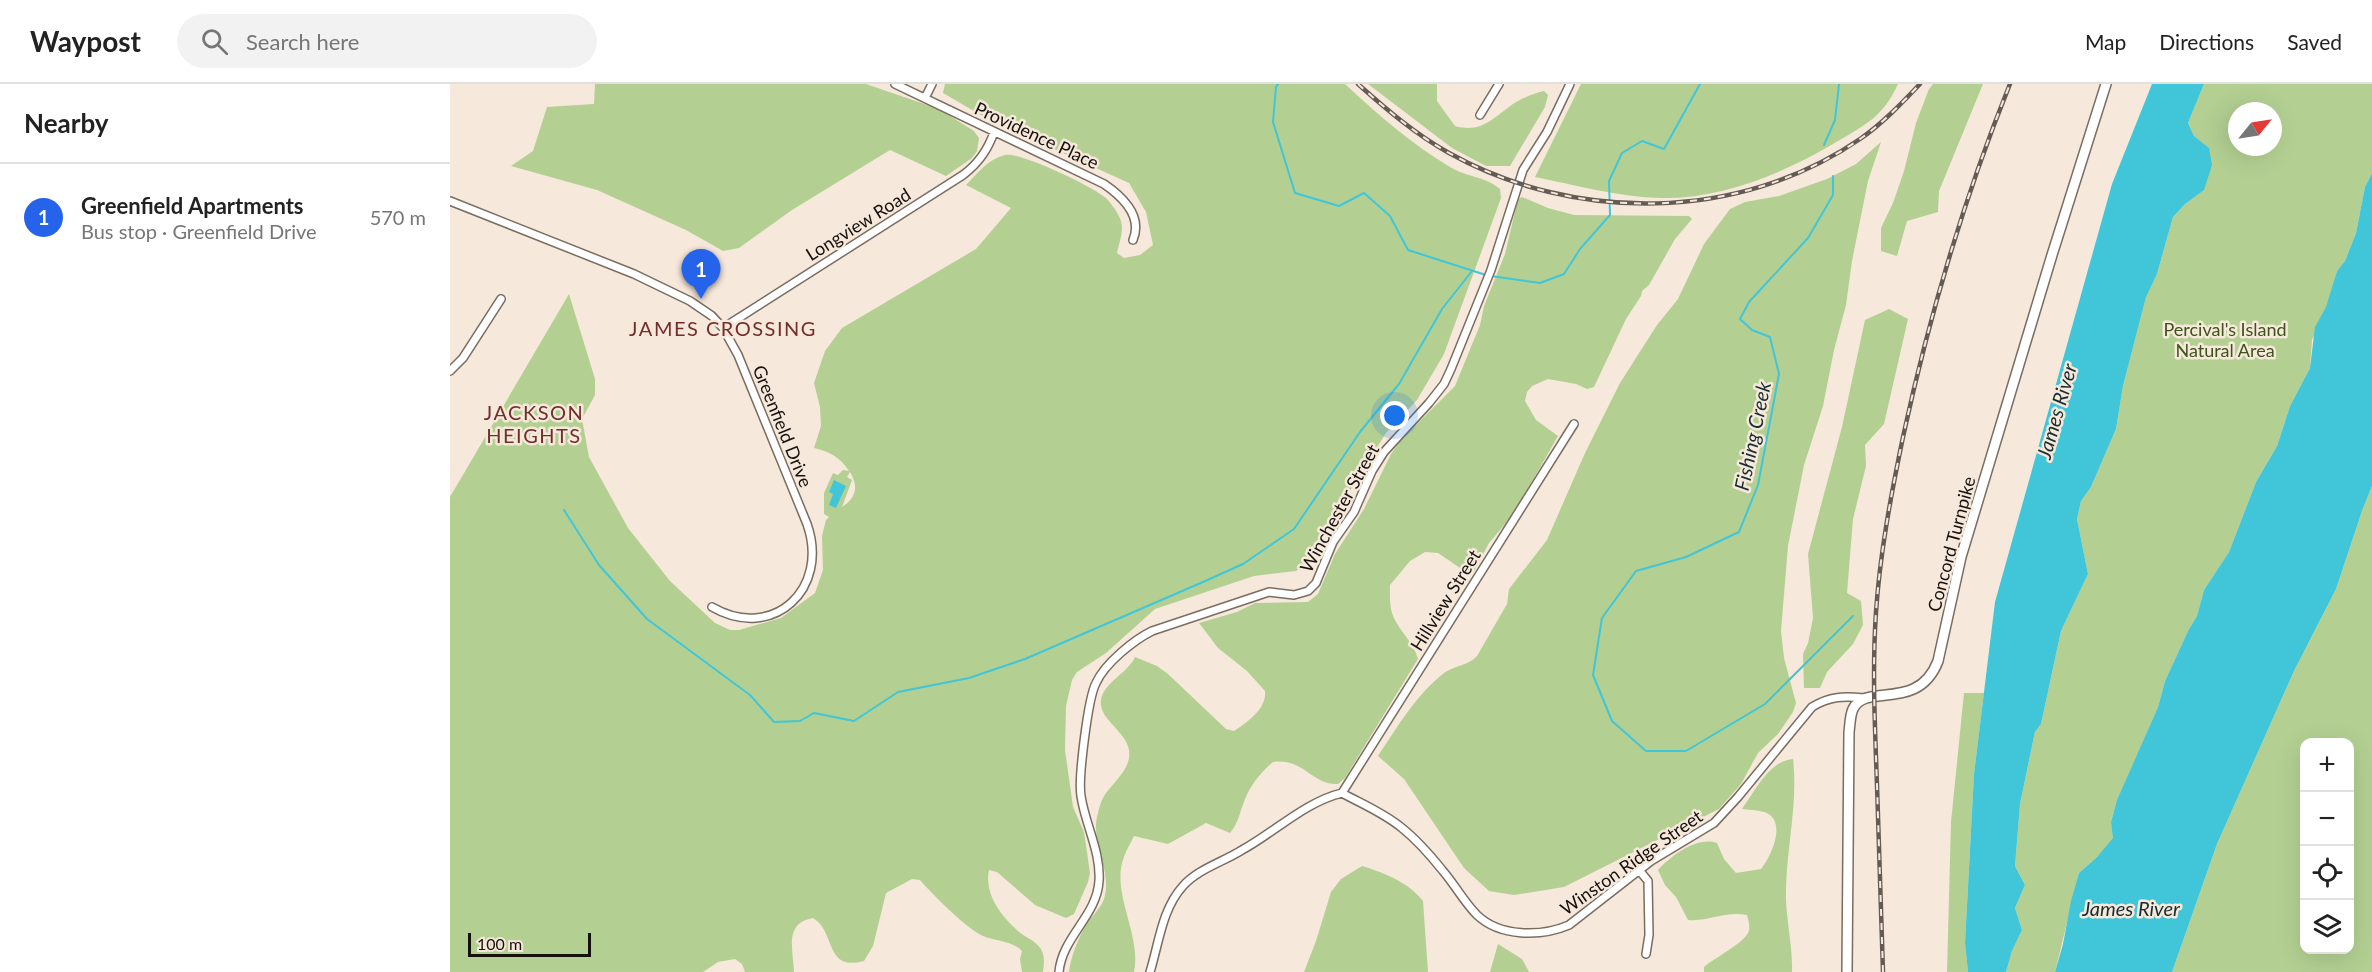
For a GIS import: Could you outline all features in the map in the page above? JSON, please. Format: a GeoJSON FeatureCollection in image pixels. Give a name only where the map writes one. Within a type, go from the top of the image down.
{"type":"FeatureCollection","features":[{"type":"Feature","properties":{"kind":"street","name":"Providence Place"},"geometry":{"type":"LineString","coordinates":[[895,84],[1085,173],[1111,188],[1126,203],[1136,221],[1137,231],[1133,240]]}},
{"type":"Feature","properties":{"kind":"street"},"geometry":{"type":"LineString","coordinates":[[925,98],[932,84]]}},
{"type":"Feature","properties":{"kind":"street"},"geometry":{"type":"LineString","coordinates":[[1480,115],[1499,84]]}},
{"type":"Feature","properties":{"kind":"street","name":"Winchester Street"},"geometry":{"type":"LineString","coordinates":[[1059,972],[1067,944],[1093,905],[1099,881],[1097,859],[1081,795],[1081,774],[1096,682],[1110,664],[1136,639],[1152,631],[1269,592],[1300,594],[1316,584],[1333,542],[1354,512],[1378,461],[1444,384],[1491,270],[1523,170],[1547,132],[1570,84]]}},
{"type":"Feature","properties":{"kind":"street","name":"Concord Turnpike"},"geometry":{"type":"LineString","coordinates":[[1864,698],[1910,692],[1920,687],[1933,673],[1965,546],[2106,84]]}},
{"type":"Feature","properties":{"kind":"street","name":"Longview Road"},"geometry":{"type":"LineString","coordinates":[[723,328],[963,175],[980,160],[994,132]]}},
{"type":"Feature","properties":{"kind":"street","name":"Greenfield Drive"},"geometry":{"type":"LineString","coordinates":[[450,201],[675,293],[712,316],[723,328],[738,355],[807,524],[814,548],[814,558],[803,590],[793,602],[776,613],[744,619],[726,615],[712,607]]}},
{"type":"Feature","properties":{"kind":"street"},"geometry":{"type":"LineString","coordinates":[[450,371],[463,358],[501,299]]}},
{"type":"Feature","properties":{"kind":"street","name":"Hillview Street"},"geometry":{"type":"LineString","coordinates":[[1342,793],[1574,424]]}},
{"type":"Feature","properties":{"kind":"street","name":"Winston Ridge Street"},"geometry":{"type":"LineString","coordinates":[[1342,793],[1384,815],[1402,828],[1443,871],[1478,915],[1491,924],[1507,930],[1531,934],[1558,930],[1569,926],[1639,870],[1714,822],[1738,797],[1812,706],[1824,699],[1838,696],[1864,698]]}},
{"type":"Feature","properties":{"kind":"street"},"geometry":{"type":"LineString","coordinates":[[1847,972],[1849,732],[1853,709],[1864,698]]}},
{"type":"Feature","properties":{"kind":"street"},"geometry":{"type":"LineString","coordinates":[[1150,972],[1163,922],[1170,904],[1183,886],[1202,871],[1242,850],[1328,796],[1342,793]]}},
{"type":"Feature","properties":{"kind":"street"},"geometry":{"type":"LineString","coordinates":[[1639,870],[1648,881],[1647,954]]}},
{"type":"Feature","properties":{"kind":"green space"},"geometry":{"type":"Polygon","coordinates":[[[595,84],[866,84],[939,109],[974,131],[979,138],[977,151],[972,158],[946,176],[890,150],[792,210],[739,248],[723,251],[686,230],[597,190],[511,166],[533,151],[547,107],[594,104],[595,84]]]}},
{"type":"Feature","properties":{"kind":"green space"},"geometry":{"type":"Polygon","coordinates":[[[945,84],[1345,84],[1422,149],[1456,170],[1494,185],[1500,189],[1501,198],[1444,354],[1417,400],[1386,433],[1303,566],[1296,571],[1254,576],[1155,609],[1106,653],[1077,672],[1072,680],[1066,706],[1065,750],[1073,807],[1084,832],[1090,873],[1088,882],[1074,914],[1066,918],[1035,905],[997,872],[989,870],[988,879],[991,896],[1006,919],[1041,949],[1044,957],[1043,972],[1022,972],[1020,959],[1022,951],[1018,947],[976,932],[950,911],[920,880],[912,879],[886,893],[873,946],[864,961],[851,963],[842,961],[836,956],[825,932],[813,918],[798,925],[794,931],[792,946],[794,972],[745,972],[742,964],[735,959],[718,962],[703,972],[450,972],[450,497],[569,294],[595,379],[595,395],[582,419],[589,457],[628,528],[670,581],[715,623],[730,630],[739,630],[781,618],[815,593],[823,570],[822,536],[829,517],[824,514],[824,493],[833,473],[838,475],[843,470],[849,471],[834,456],[814,448],[821,426],[820,407],[814,383],[825,351],[842,328],[976,249],[1011,208],[966,185],[984,167],[999,157],[1013,155],[1056,171],[1099,193],[1106,198],[1119,215],[1122,233],[1117,253],[1124,258],[1140,255],[1153,245],[1146,212],[1129,183],[986,118],[943,93],[945,84]],[[850,472],[847,477],[852,480],[842,507],[855,492],[855,483],[850,472]]]}},
{"type":"Feature","properties":{"kind":"green space"},"geometry":{"type":"Polygon","coordinates":[[[1368,84],[1437,84],[1437,101],[1455,126],[1464,128],[1491,121],[1530,95],[1544,91],[1548,95],[1545,107],[1510,166],[1486,166],[1452,148],[1368,84]]]}},
{"type":"Feature","properties":{"kind":"green space"},"geometry":{"type":"Polygon","coordinates":[[[1581,84],[1898,84],[1886,105],[1871,120],[1854,132],[1793,165],[1772,175],[1728,189],[1684,197],[1661,198],[1613,193],[1535,177],[1581,84]]]}},
{"type":"Feature","properties":{"kind":"green space"},"geometry":{"type":"Polygon","coordinates":[[[1933,84],[1983,84],[1939,191],[1938,212],[1907,221],[1897,256],[1881,251],[1881,228],[1893,203],[1916,123],[1933,84]]]}},
{"type":"Feature","properties":{"kind":"green space","name":"Percival's Island Natural Area"},"geometry":{"type":"Polygon","coordinates":[[[2204,84],[2372,84],[2372,173],[2365,187],[2356,233],[2345,261],[2337,271],[2327,307],[2312,340],[2310,368],[2290,406],[2277,446],[2256,482],[2229,552],[2204,590],[2197,616],[2165,681],[2158,707],[2117,801],[2111,822],[2114,838],[2079,873],[2055,972],[2006,972],[2012,951],[2022,930],[2015,908],[2025,885],[2015,866],[2020,804],[2035,732],[2041,724],[2061,631],[2088,574],[2077,519],[2081,501],[2091,487],[2116,429],[2123,386],[2146,296],[2157,274],[2173,217],[2204,189],[2208,148],[2194,136],[2188,123],[2204,84]]]}},
{"type":"Feature","properties":{"kind":"green space"},"geometry":{"type":"Polygon","coordinates":[[[1881,142],[1868,181],[1846,305],[1823,406],[1804,465],[1788,546],[1781,631],[1784,658],[1796,703],[1793,712],[1778,734],[1758,753],[1741,784],[1719,809],[1564,887],[1514,895],[1489,891],[1464,868],[1404,779],[1378,756],[1425,691],[1448,670],[1470,662],[1477,656],[1507,604],[1509,589],[1547,540],[1585,453],[1620,383],[1657,325],[1678,299],[1704,244],[1730,209],[1745,202],[1779,196],[1827,179],[1856,164],[1881,142]]]}},
{"type":"Feature","properties":{"kind":"green space"},"geometry":{"type":"Polygon","coordinates":[[[1522,197],[1548,208],[1574,215],[1689,216],[1692,219],[1675,239],[1649,285],[1642,291],[1594,387],[1587,389],[1576,384],[1548,379],[1532,386],[1527,392],[1525,401],[1536,420],[1558,436],[1513,515],[1489,543],[1474,571],[1466,572],[1438,553],[1425,552],[1410,561],[1390,585],[1392,614],[1414,648],[1418,659],[1345,778],[1338,784],[1329,783],[1293,764],[1273,762],[1252,785],[1230,833],[1206,823],[1168,844],[1134,836],[1125,854],[1121,870],[1121,885],[1134,943],[1134,972],[1069,972],[1080,936],[1104,899],[1106,877],[1096,835],[1100,807],[1104,796],[1125,769],[1129,757],[1127,743],[1101,707],[1103,694],[1135,657],[1157,666],[1168,674],[1226,729],[1234,731],[1250,720],[1263,704],[1265,691],[1247,671],[1218,648],[1199,623],[1237,612],[1255,603],[1308,602],[1318,594],[1335,554],[1364,509],[1391,454],[1401,440],[1455,386],[1480,325],[1484,306],[1505,254],[1518,199],[1522,197]]]}},
{"type":"Feature","properties":{"kind":"green space"},"geometry":{"type":"Polygon","coordinates":[[[1889,309],[1908,319],[1884,424],[1865,445],[1866,466],[1853,519],[1847,593],[1861,601],[1863,625],[1853,644],[1827,672],[1820,688],[1804,688],[1803,654],[1808,643],[1813,618],[1808,554],[1842,427],[1865,320],[1889,309]]]}},
{"type":"Feature","properties":{"kind":"green space"},"geometry":{"type":"Polygon","coordinates":[[[2372,486],[2372,972],[2172,972],[2217,844],[2294,671],[2336,589],[2372,486]]]}},
{"type":"Feature","properties":{"kind":"green space"},"geometry":{"type":"Polygon","coordinates":[[[1964,693],[1984,693],[1974,774],[1965,943],[1968,972],[1947,972],[1951,822],[1964,693]]]}},
{"type":"Feature","properties":{"kind":"green space"},"geometry":{"type":"Polygon","coordinates":[[[1793,759],[1794,792],[1786,889],[1792,972],[1704,972],[1704,967],[1737,944],[1747,934],[1749,926],[1747,915],[1731,914],[1702,920],[1688,920],[1658,870],[1685,848],[1701,842],[1717,843],[1724,859],[1736,873],[1761,869],[1774,842],[1776,827],[1774,820],[1764,812],[1742,809],[1770,771],[1784,761],[1793,759]]]}},
{"type":"Feature","properties":{"kind":"green space"},"geometry":{"type":"Polygon","coordinates":[[[1362,866],[1396,879],[1410,888],[1423,901],[1428,972],[1304,972],[1331,892],[1341,879],[1362,866]]]}},
{"type":"Feature","properties":{"kind":"green space"},"geometry":{"type":"Polygon","coordinates":[[[1498,944],[1522,959],[1529,972],[1490,972],[1498,944]]]}},
{"type":"Feature","properties":{"kind":"water","name":"James River"},"geometry":{"type":"Polygon","coordinates":[[[2152,84],[2204,84],[2188,123],[2194,136],[2209,148],[2212,165],[2204,190],[2185,204],[2173,217],[2157,274],[2146,297],[2123,386],[2116,429],[2091,487],[2081,501],[2077,519],[2088,574],[2061,631],[2041,724],[2035,732],[2020,804],[2015,866],[2025,885],[2015,908],[2022,930],[2012,951],[2006,972],[1968,972],[1965,943],[1974,774],[1995,602],[2112,184],[2152,84]]]}},
{"type":"Feature","properties":{"kind":"water","name":"James River"},"geometry":{"type":"Polygon","coordinates":[[[2372,173],[2372,486],[2336,589],[2294,671],[2217,844],[2172,972],[2055,972],[2079,873],[2113,838],[2111,822],[2117,800],[2158,707],[2165,681],[2197,616],[2204,590],[2229,552],[2256,482],[2277,446],[2290,406],[2310,368],[2315,327],[2326,307],[2337,271],[2345,261],[2356,233],[2365,187],[2372,173]]]}},
{"type":"Feature","properties":{"kind":"water"},"geometry":{"type":"Polygon","coordinates":[[[834,480],[846,486],[836,508],[829,505],[833,494],[829,492],[834,480]]]}},
{"type":"Feature","properties":{"kind":"waterway","name":"Fishing Creek"},"geometry":{"type":"LineString","coordinates":[[1278,84],[1273,122],[1295,193],[1339,206],[1364,193],[1390,216],[1408,250],[1486,275]]}},
{"type":"Feature","properties":{"kind":"waterway","name":"Fishing Creek"},"geometry":{"type":"LineString","coordinates":[[1491,276],[1540,283],[1564,274],[1580,249],[1610,215],[1609,181],[1622,153],[1642,141],[1664,149],[1700,84]]}},
{"type":"Feature","properties":{"kind":"waterway","name":"Fishing Creek"},"geometry":{"type":"LineString","coordinates":[[1824,145],[1835,120],[1839,84]]}},
{"type":"Feature","properties":{"kind":"waterway","name":"Fishing Creek"},"geometry":{"type":"LineString","coordinates":[[1833,176],[1833,195],[1808,238],[1749,302],[1740,319],[1752,330],[1770,337],[1779,374],[1758,485],[1739,532],[1686,557],[1636,571],[1602,618],[1593,675],[1612,721],[1646,751],[1686,751],[1765,704],[1853,616]]}},
{"type":"Feature","properties":{"kind":"waterway"},"geometry":{"type":"LineString","coordinates":[[564,510],[599,565],[647,619],[750,695],[774,722],[800,721],[814,713],[854,721],[898,692],[969,678],[1025,659],[1203,582],[1243,564],[1294,529],[1360,432],[1399,384],[1442,309],[1472,271]]}},
{"type":"Feature","properties":{"kind":"railway"},"geometry":{"type":"LineString","coordinates":[[1358,84],[1424,138],[1449,153],[1498,176],[1549,192],[1603,201],[1656,203],[1710,198],[1762,186],[1813,166],[1868,133],[1892,113],[1920,84]]}},
{"type":"Feature","properties":{"kind":"railway"},"geometry":{"type":"LineString","coordinates":[[1883,972],[1874,677],[1876,612],[1883,546],[1903,437],[1936,303],[1963,214],[2010,84]]}},
{"type":"Feature","properties":{"kind":"place","name":"Greenfield Apartments"},"geometry":{"type":"Point","coordinates":[701,299]}},
{"type":"Feature","properties":{"kind":"district","name":"JAMES CROSSING"},"geometry":{"type":"Point","coordinates":[723,328]}},
{"type":"Feature","properties":{"kind":"district","name":"JACKSON HEIGHTS"},"geometry":{"type":"Point","coordinates":[534,424]}}]}
